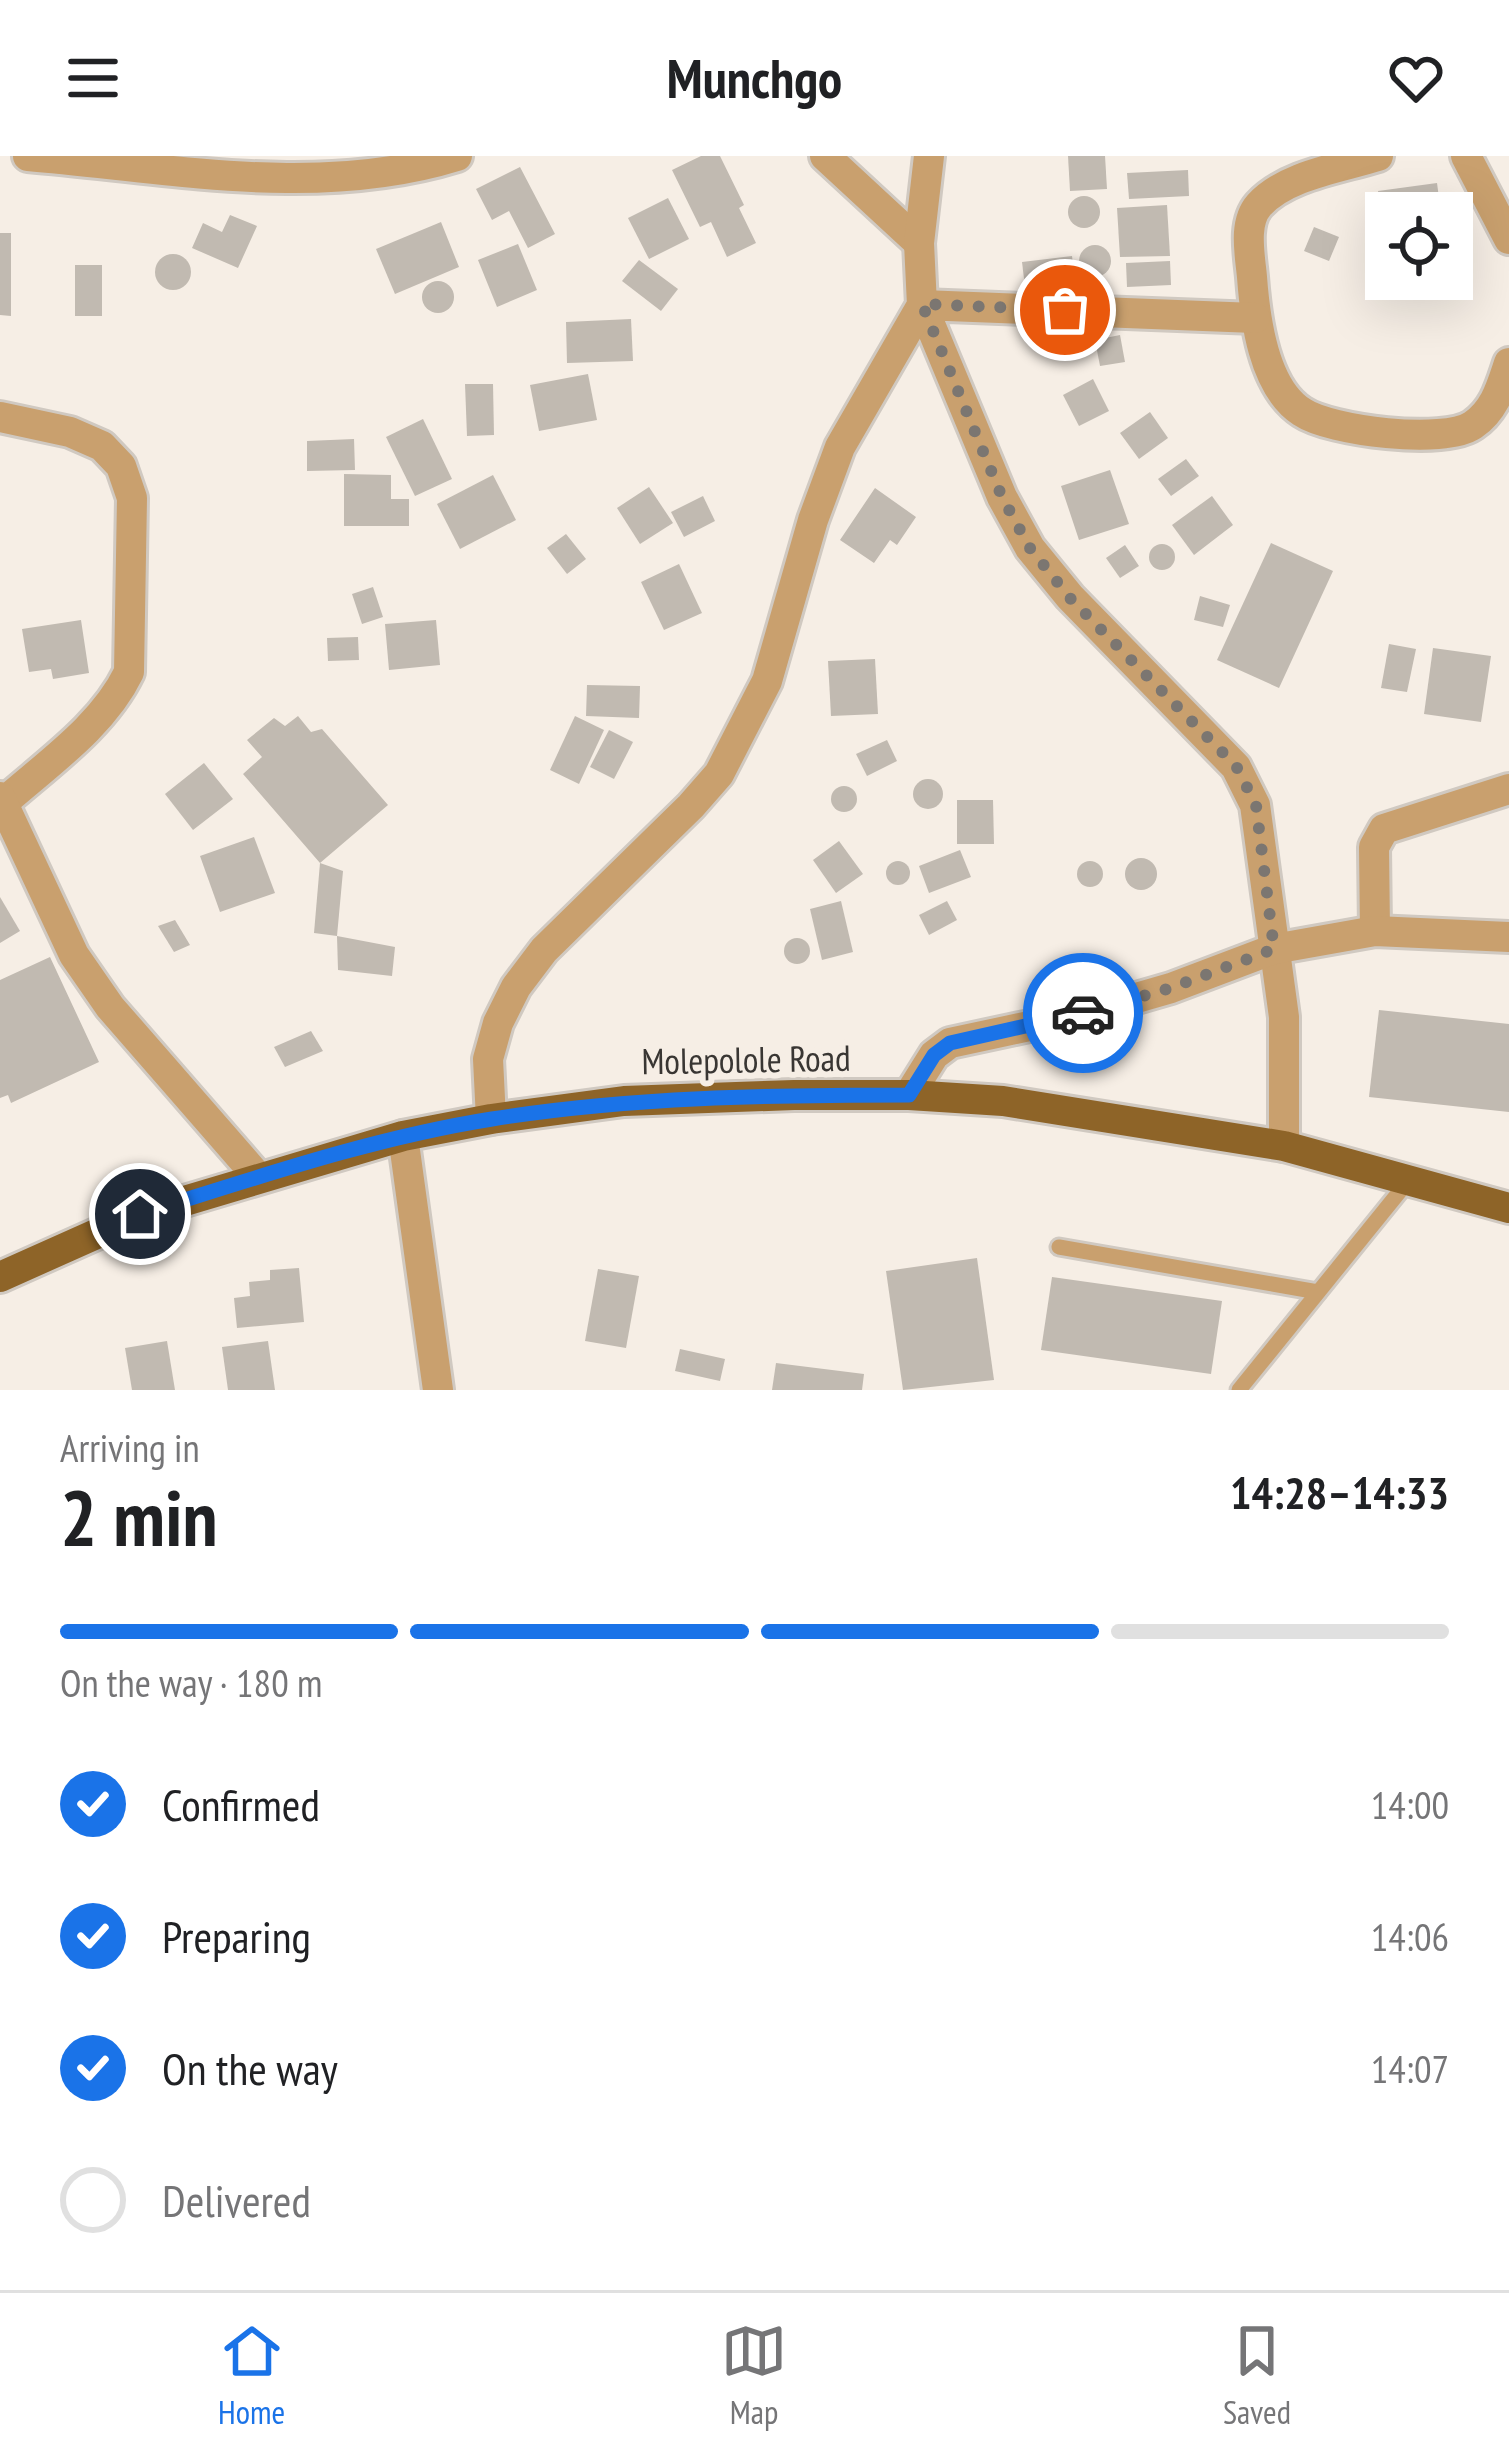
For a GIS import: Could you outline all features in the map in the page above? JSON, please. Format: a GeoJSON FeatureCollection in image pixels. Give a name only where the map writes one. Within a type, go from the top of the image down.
{"type":"FeatureCollection","features":[{"type":"Feature","properties":{"kind":"main road","name":"Molepolole Road"},"geometry":{"type":"LineString","coordinates":[[0,1276],[140,1214],[403,1136],[624,1101],[909,1095],[1004,1101],[1284,1146],[1509,1208]]}},
{"type":"Feature","properties":{"kind":"street"},"geometry":{"type":"LineString","coordinates":[[28,156],[318,179],[380,175],[457,156]]}},
{"type":"Feature","properties":{"kind":"street"},"geometry":{"type":"LineString","coordinates":[[825,156],[919,243]]}},
{"type":"Feature","properties":{"kind":"street"},"geometry":{"type":"LineString","coordinates":[[929,156],[919,243],[922,304],[1002,497],[1030,548],[1070,598],[1236,766],[1256,805],[1284,1016],[1284,1146]]}},
{"type":"Feature","properties":{"kind":"street"},"geometry":{"type":"LineString","coordinates":[[1378,156],[1289,184],[1256,207],[1248,237],[1256,318],[1275,379],[1300,411],[1336,425],[1432,436],[1471,427],[1498,398],[1509,363]]}},
{"type":"Feature","properties":{"kind":"street"},"geometry":{"type":"LineString","coordinates":[[1466,156],[1509,239]]}},
{"type":"Feature","properties":{"kind":"street"},"geometry":{"type":"LineString","coordinates":[[922,304],[1256,318]]}},
{"type":"Feature","properties":{"kind":"street"},"geometry":{"type":"LineString","coordinates":[[490,1119],[488,1059],[498,1023],[516,987],[544,950],[692,806],[719,774],[740,736],[767,681],[801,559],[840,447],[922,304]]}},
{"type":"Feature","properties":{"kind":"street"},"geometry":{"type":"LineString","coordinates":[[0,416],[70,432],[102,446],[121,466],[132,498],[129,672],[119,694],[101,715],[1,800],[74,955],[98,990],[258,1177]]}},
{"type":"Feature","properties":{"kind":"street"},"geometry":{"type":"LineString","coordinates":[[1375,931],[1372,860],[1384,829],[1509,789]]}},
{"type":"Feature","properties":{"kind":"street"},"geometry":{"type":"LineString","coordinates":[[909,1095],[934,1055],[950,1043],[1151,994],[1274,949],[1375,931],[1509,937]]}},
{"type":"Feature","properties":{"kind":"street"},"geometry":{"type":"LineString","coordinates":[[403,1136],[438,1390]]}},
{"type":"Feature","properties":{"kind":"lane"},"geometry":{"type":"LineString","coordinates":[[1239,1390],[1409,1180]]}},
{"type":"Feature","properties":{"kind":"lane"},"geometry":{"type":"LineString","coordinates":[[1059,1247],[1318,1292]]}},
{"type":"Feature","properties":{"kind":"building"},"geometry":{"type":"Polygon","coordinates":[[[701,156],[720,156],[756,243],[727,257],[711,222],[700,227],[672,170],[701,156]]]}},
{"type":"Feature","properties":{"kind":"building"},"geometry":{"type":"Polygon","coordinates":[[[1068,156],[1105,156],[1107,189],[1070,191],[1068,156]]]}},
{"type":"Feature","properties":{"kind":"building"},"geometry":{"type":"Polygon","coordinates":[[[520,167],[555,234],[528,248],[509,211],[492,220],[476,189],[520,167]]]}},
{"type":"Feature","properties":{"kind":"building"},"geometry":{"type":"Polygon","coordinates":[[[1188,170],[1189,196],[1129,199],[1127,173],[1188,170]]]}},
{"type":"Feature","properties":{"kind":"building"},"geometry":{"type":"Polygon","coordinates":[[[1437,183],[1438,192],[1378,192],[1437,183]]]}},
{"type":"Feature","properties":{"kind":"building"},"geometry":{"type":"Polygon","coordinates":[[[1084,196],[1095,201],[1100,212],[1095,223],[1084,228],[1073,223],[1068,212],[1073,201],[1084,196]]]}},
{"type":"Feature","properties":{"kind":"building"},"geometry":{"type":"Polygon","coordinates":[[[668,198],[689,239],[649,259],[628,218],[668,198]]]}},
{"type":"Feature","properties":{"kind":"building"},"geometry":{"type":"Polygon","coordinates":[[[1167,205],[1170,256],[1120,257],[1117,208],[1167,205]]]}},
{"type":"Feature","properties":{"kind":"building"},"geometry":{"type":"Polygon","coordinates":[[[230,215],[257,226],[238,268],[192,248],[203,223],[222,232],[230,215]]]}},
{"type":"Feature","properties":{"kind":"building"},"geometry":{"type":"Polygon","coordinates":[[[441,222],[459,267],[395,294],[376,249],[441,222]]]}},
{"type":"Feature","properties":{"kind":"building"},"geometry":{"type":"Polygon","coordinates":[[[1314,227],[1339,237],[1329,261],[1304,251],[1314,227]]]}},
{"type":"Feature","properties":{"kind":"building"},"geometry":{"type":"Polygon","coordinates":[[[0,233],[11,233],[11,316],[0,315],[0,233]]]}},
{"type":"Feature","properties":{"kind":"building"},"geometry":{"type":"Polygon","coordinates":[[[518,244],[537,290],[497,307],[478,260],[518,244]]]}},
{"type":"Feature","properties":{"kind":"building"},"geometry":{"type":"Polygon","coordinates":[[[1095,245],[1106,250],[1111,261],[1106,272],[1095,277],[1084,272],[1079,261],[1084,250],[1095,245]]]}},
{"type":"Feature","properties":{"kind":"building"},"geometry":{"type":"Polygon","coordinates":[[[173,254],[186,259],[191,272],[186,285],[173,290],[160,285],[155,272],[160,259],[173,254]]]}},
{"type":"Feature","properties":{"kind":"building"},"geometry":{"type":"Polygon","coordinates":[[[1072,256],[1075,281],[1025,287],[1022,262],[1072,256]]]}},
{"type":"Feature","properties":{"kind":"building"},"geometry":{"type":"Polygon","coordinates":[[[639,260],[678,289],[661,311],[622,281],[639,260]]]}},
{"type":"Feature","properties":{"kind":"building"},"geometry":{"type":"Polygon","coordinates":[[[1170,261],[1171,285],[1127,287],[1126,263],[1170,261]]]}},
{"type":"Feature","properties":{"kind":"building"},"geometry":{"type":"Polygon","coordinates":[[[75,265],[102,265],[102,316],[75,316],[75,265]]]}},
{"type":"Feature","properties":{"kind":"building"},"geometry":{"type":"Polygon","coordinates":[[[438,281],[450,285],[454,297],[450,309],[438,313],[426,309],[422,297],[426,285],[438,281]]]}},
{"type":"Feature","properties":{"kind":"building"},"geometry":{"type":"Polygon","coordinates":[[[631,319],[633,361],[567,363],[566,322],[631,319]]]}},
{"type":"Feature","properties":{"kind":"building"},"geometry":{"type":"Polygon","coordinates":[[[1120,335],[1125,362],[1100,366],[1095,340],[1120,335]]]}},
{"type":"Feature","properties":{"kind":"building"},"geometry":{"type":"Polygon","coordinates":[[[588,374],[597,420],[539,431],[530,385],[588,374]]]}},
{"type":"Feature","properties":{"kind":"building"},"geometry":{"type":"Polygon","coordinates":[[[1093,379],[1109,411],[1079,426],[1063,395],[1093,379]]]}},
{"type":"Feature","properties":{"kind":"building"},"geometry":{"type":"Polygon","coordinates":[[[465,384],[493,384],[494,435],[467,436],[465,384]]]}},
{"type":"Feature","properties":{"kind":"building"},"geometry":{"type":"Polygon","coordinates":[[[1150,412],[1168,438],[1139,459],[1120,433],[1150,412]]]}},
{"type":"Feature","properties":{"kind":"building"},"geometry":{"type":"Polygon","coordinates":[[[423,419],[452,479],[415,496],[386,437],[423,419]]]}},
{"type":"Feature","properties":{"kind":"building"},"geometry":{"type":"Polygon","coordinates":[[[354,439],[355,470],[307,471],[307,441],[354,439]]]}},
{"type":"Feature","properties":{"kind":"building"},"geometry":{"type":"Polygon","coordinates":[[[1186,459],[1199,476],[1171,496],[1158,479],[1186,459]]]}},
{"type":"Feature","properties":{"kind":"building"},"geometry":{"type":"Polygon","coordinates":[[[1110,470],[1129,524],[1079,540],[1061,486],[1110,470]]]}},
{"type":"Feature","properties":{"kind":"building"},"geometry":{"type":"Polygon","coordinates":[[[344,474],[391,475],[391,499],[409,499],[409,526],[344,526],[344,474]]]}},
{"type":"Feature","properties":{"kind":"building"},"geometry":{"type":"Polygon","coordinates":[[[493,475],[516,520],[460,549],[437,504],[493,475]]]}},
{"type":"Feature","properties":{"kind":"building"},"geometry":{"type":"Polygon","coordinates":[[[649,487],[673,523],[640,544],[617,508],[649,487]]]}},
{"type":"Feature","properties":{"kind":"building"},"geometry":{"type":"Polygon","coordinates":[[[875,488],[916,517],[897,545],[890,540],[874,563],[840,540],[875,488]]]}},
{"type":"Feature","properties":{"kind":"building"},"geometry":{"type":"Polygon","coordinates":[[[703,496],[715,521],[684,537],[671,512],[703,496]]]}},
{"type":"Feature","properties":{"kind":"building"},"geometry":{"type":"Polygon","coordinates":[[[1212,496],[1233,525],[1194,555],[1172,525],[1212,496]]]}},
{"type":"Feature","properties":{"kind":"building"},"geometry":{"type":"Polygon","coordinates":[[[566,534],[586,559],[567,574],[547,548],[566,534]]]}},
{"type":"Feature","properties":{"kind":"building"},"geometry":{"type":"Polygon","coordinates":[[[1271,543],[1333,571],[1279,688],[1217,660],[1271,543]]]}},
{"type":"Feature","properties":{"kind":"building"},"geometry":{"type":"Polygon","coordinates":[[[1162,544],[1175,557],[1162,570],[1149,557],[1162,544]]]}},
{"type":"Feature","properties":{"kind":"building"},"geometry":{"type":"Polygon","coordinates":[[[1125,545],[1139,566],[1120,578],[1106,558],[1125,545]]]}},
{"type":"Feature","properties":{"kind":"building"},"geometry":{"type":"Polygon","coordinates":[[[679,564],[702,613],[664,630],[641,582],[679,564]]]}},
{"type":"Feature","properties":{"kind":"building"},"geometry":{"type":"Polygon","coordinates":[[[373,587],[383,617],[362,624],[352,594],[373,587]]]}},
{"type":"Feature","properties":{"kind":"building"},"geometry":{"type":"Polygon","coordinates":[[[1200,596],[1230,605],[1223,627],[1194,620],[1200,596]]]}},
{"type":"Feature","properties":{"kind":"building"},"geometry":{"type":"Polygon","coordinates":[[[81,620],[89,673],[53,679],[51,669],[29,672],[22,629],[81,620]]]}},
{"type":"Feature","properties":{"kind":"building"},"geometry":{"type":"Polygon","coordinates":[[[436,620],[440,665],[389,670],[385,624],[436,620]]]}},
{"type":"Feature","properties":{"kind":"building"},"geometry":{"type":"Polygon","coordinates":[[[358,637],[359,660],[328,661],[327,638],[358,637]]]}},
{"type":"Feature","properties":{"kind":"building"},"geometry":{"type":"Polygon","coordinates":[[[1389,644],[1416,649],[1407,692],[1381,688],[1389,644]]]}},
{"type":"Feature","properties":{"kind":"building"},"geometry":{"type":"Polygon","coordinates":[[[1433,648],[1491,656],[1481,722],[1424,714],[1433,648]]]}},
{"type":"Feature","properties":{"kind":"building"},"geometry":{"type":"Polygon","coordinates":[[[875,659],[878,714],[831,716],[828,661],[875,659]]]}},
{"type":"Feature","properties":{"kind":"building"},"geometry":{"type":"Polygon","coordinates":[[[587,685],[640,686],[639,718],[586,716],[587,685]]]}},
{"type":"Feature","properties":{"kind":"building"},"geometry":{"type":"Polygon","coordinates":[[[298,716],[311,732],[322,729],[388,805],[320,863],[243,774],[262,757],[247,740],[274,718],[285,726],[298,716]]]}},
{"type":"Feature","properties":{"kind":"building"},"geometry":{"type":"Polygon","coordinates":[[[575,716],[604,730],[579,784],[550,770],[575,716]]]}},
{"type":"Feature","properties":{"kind":"building"},"geometry":{"type":"Polygon","coordinates":[[[609,730],[633,742],[614,779],[590,767],[609,730]]]}},
{"type":"Feature","properties":{"kind":"building"},"geometry":{"type":"Polygon","coordinates":[[[887,740],[897,761],[867,776],[856,754],[887,740]]]}},
{"type":"Feature","properties":{"kind":"building"},"geometry":{"type":"Polygon","coordinates":[[[204,763],[233,799],[193,830],[165,794],[204,763]]]}},
{"type":"Feature","properties":{"kind":"building"},"geometry":{"type":"Polygon","coordinates":[[[928,779],[939,783],[943,794],[939,805],[928,809],[917,805],[913,794],[917,783],[928,779]]]}},
{"type":"Feature","properties":{"kind":"building"},"geometry":{"type":"Polygon","coordinates":[[[844,786],[857,799],[844,812],[831,799],[844,786]]]}},
{"type":"Feature","properties":{"kind":"building"},"geometry":{"type":"Polygon","coordinates":[[[957,800],[993,800],[994,844],[957,844],[957,800]]]}},
{"type":"Feature","properties":{"kind":"building"},"geometry":{"type":"Polygon","coordinates":[[[254,837],[275,893],[220,912],[200,856],[254,837]]]}},
{"type":"Feature","properties":{"kind":"building"},"geometry":{"type":"Polygon","coordinates":[[[839,841],[863,874],[836,893],[813,860],[839,841]]]}},
{"type":"Feature","properties":{"kind":"building"},"geometry":{"type":"Polygon","coordinates":[[[960,850],[971,877],[929,893],[919,866],[960,850]]]}},
{"type":"Feature","properties":{"kind":"building"},"geometry":{"type":"Polygon","coordinates":[[[1141,858],[1152,863],[1157,874],[1152,885],[1141,890],[1130,885],[1125,874],[1130,863],[1141,858]]]}},
{"type":"Feature","properties":{"kind":"building"},"geometry":{"type":"Polygon","coordinates":[[[898,861],[907,864],[907,882],[898,885],[889,882],[886,873],[889,864],[898,861]]]}},
{"type":"Feature","properties":{"kind":"building"},"geometry":{"type":"Polygon","coordinates":[[[1090,861],[1103,874],[1090,887],[1077,874],[1090,861]]]}},
{"type":"Feature","properties":{"kind":"building"},"geometry":{"type":"Polygon","coordinates":[[[320,863],[343,871],[337,936],[314,933],[320,863]]]}},
{"type":"Feature","properties":{"kind":"building"},"geometry":{"type":"Polygon","coordinates":[[[0,897],[20,931],[0,943],[0,897]]]}},
{"type":"Feature","properties":{"kind":"building"},"geometry":{"type":"Polygon","coordinates":[[[841,901],[853,952],[822,960],[810,909],[841,901]]]}},
{"type":"Feature","properties":{"kind":"building"},"geometry":{"type":"Polygon","coordinates":[[[947,901],[957,920],[929,935],[919,915],[947,901]]]}},
{"type":"Feature","properties":{"kind":"building"},"geometry":{"type":"Polygon","coordinates":[[[175,920],[190,945],[174,952],[158,926],[175,920]]]}},
{"type":"Feature","properties":{"kind":"building"},"geometry":{"type":"Polygon","coordinates":[[[337,936],[395,947],[392,976],[338,970],[337,936]]]}},
{"type":"Feature","properties":{"kind":"building"},"geometry":{"type":"Polygon","coordinates":[[[797,938],[810,951],[797,964],[784,951],[797,938]]]}},
{"type":"Feature","properties":{"kind":"building"},"geometry":{"type":"Polygon","coordinates":[[[50,957],[99,1062],[11,1103],[8,1095],[0,1098],[0,980],[50,957]]]}},
{"type":"Feature","properties":{"kind":"building"},"geometry":{"type":"Polygon","coordinates":[[[1379,1010],[1509,1024],[1509,1112],[1369,1097],[1379,1010]]]}},
{"type":"Feature","properties":{"kind":"building"},"geometry":{"type":"Polygon","coordinates":[[[311,1031],[323,1051],[285,1067],[274,1047],[311,1031]]]}},
{"type":"Feature","properties":{"kind":"building"},"geometry":{"type":"Polygon","coordinates":[[[977,1258],[994,1380],[903,1390],[886,1271],[977,1258]]]}},
{"type":"Feature","properties":{"kind":"building"},"geometry":{"type":"Polygon","coordinates":[[[299,1268],[304,1322],[237,1328],[234,1298],[250,1296],[249,1282],[270,1280],[270,1270],[299,1268]]]}},
{"type":"Feature","properties":{"kind":"building"},"geometry":{"type":"Polygon","coordinates":[[[598,1269],[639,1276],[626,1348],[585,1341],[598,1269]]]}},
{"type":"Feature","properties":{"kind":"building"},"geometry":{"type":"Polygon","coordinates":[[[1052,1277],[1222,1301],[1211,1374],[1041,1350],[1052,1277]]]}},
{"type":"Feature","properties":{"kind":"building"},"geometry":{"type":"Polygon","coordinates":[[[167,1341],[175,1390],[132,1390],[125,1348],[167,1341]]]}},
{"type":"Feature","properties":{"kind":"building"},"geometry":{"type":"Polygon","coordinates":[[[268,1341],[275,1390],[228,1390],[222,1347],[268,1341]]]}},
{"type":"Feature","properties":{"kind":"building"},"geometry":{"type":"Polygon","coordinates":[[[680,1349],[725,1359],[720,1381],[675,1371],[680,1349]]]}},
{"type":"Feature","properties":{"kind":"building"},"geometry":{"type":"Polygon","coordinates":[[[776,1363],[864,1374],[862,1390],[772,1390],[776,1363]]]}},
{"type":"Feature","properties":{"kind":"way so far"},"geometry":{"type":"LineString","coordinates":[[1065,310],[922,304],[1002,497],[1030,548],[1070,598],[1236,766],[1256,805],[1274,949],[1171,988],[1083,1013]]}},
{"type":"Feature","properties":{"kind":"route"},"geometry":{"type":"LineString","coordinates":[[140,1214],[403,1136],[490,1119],[624,1101],[909,1095],[934,1055],[950,1043],[1083,1013]]}}]}
